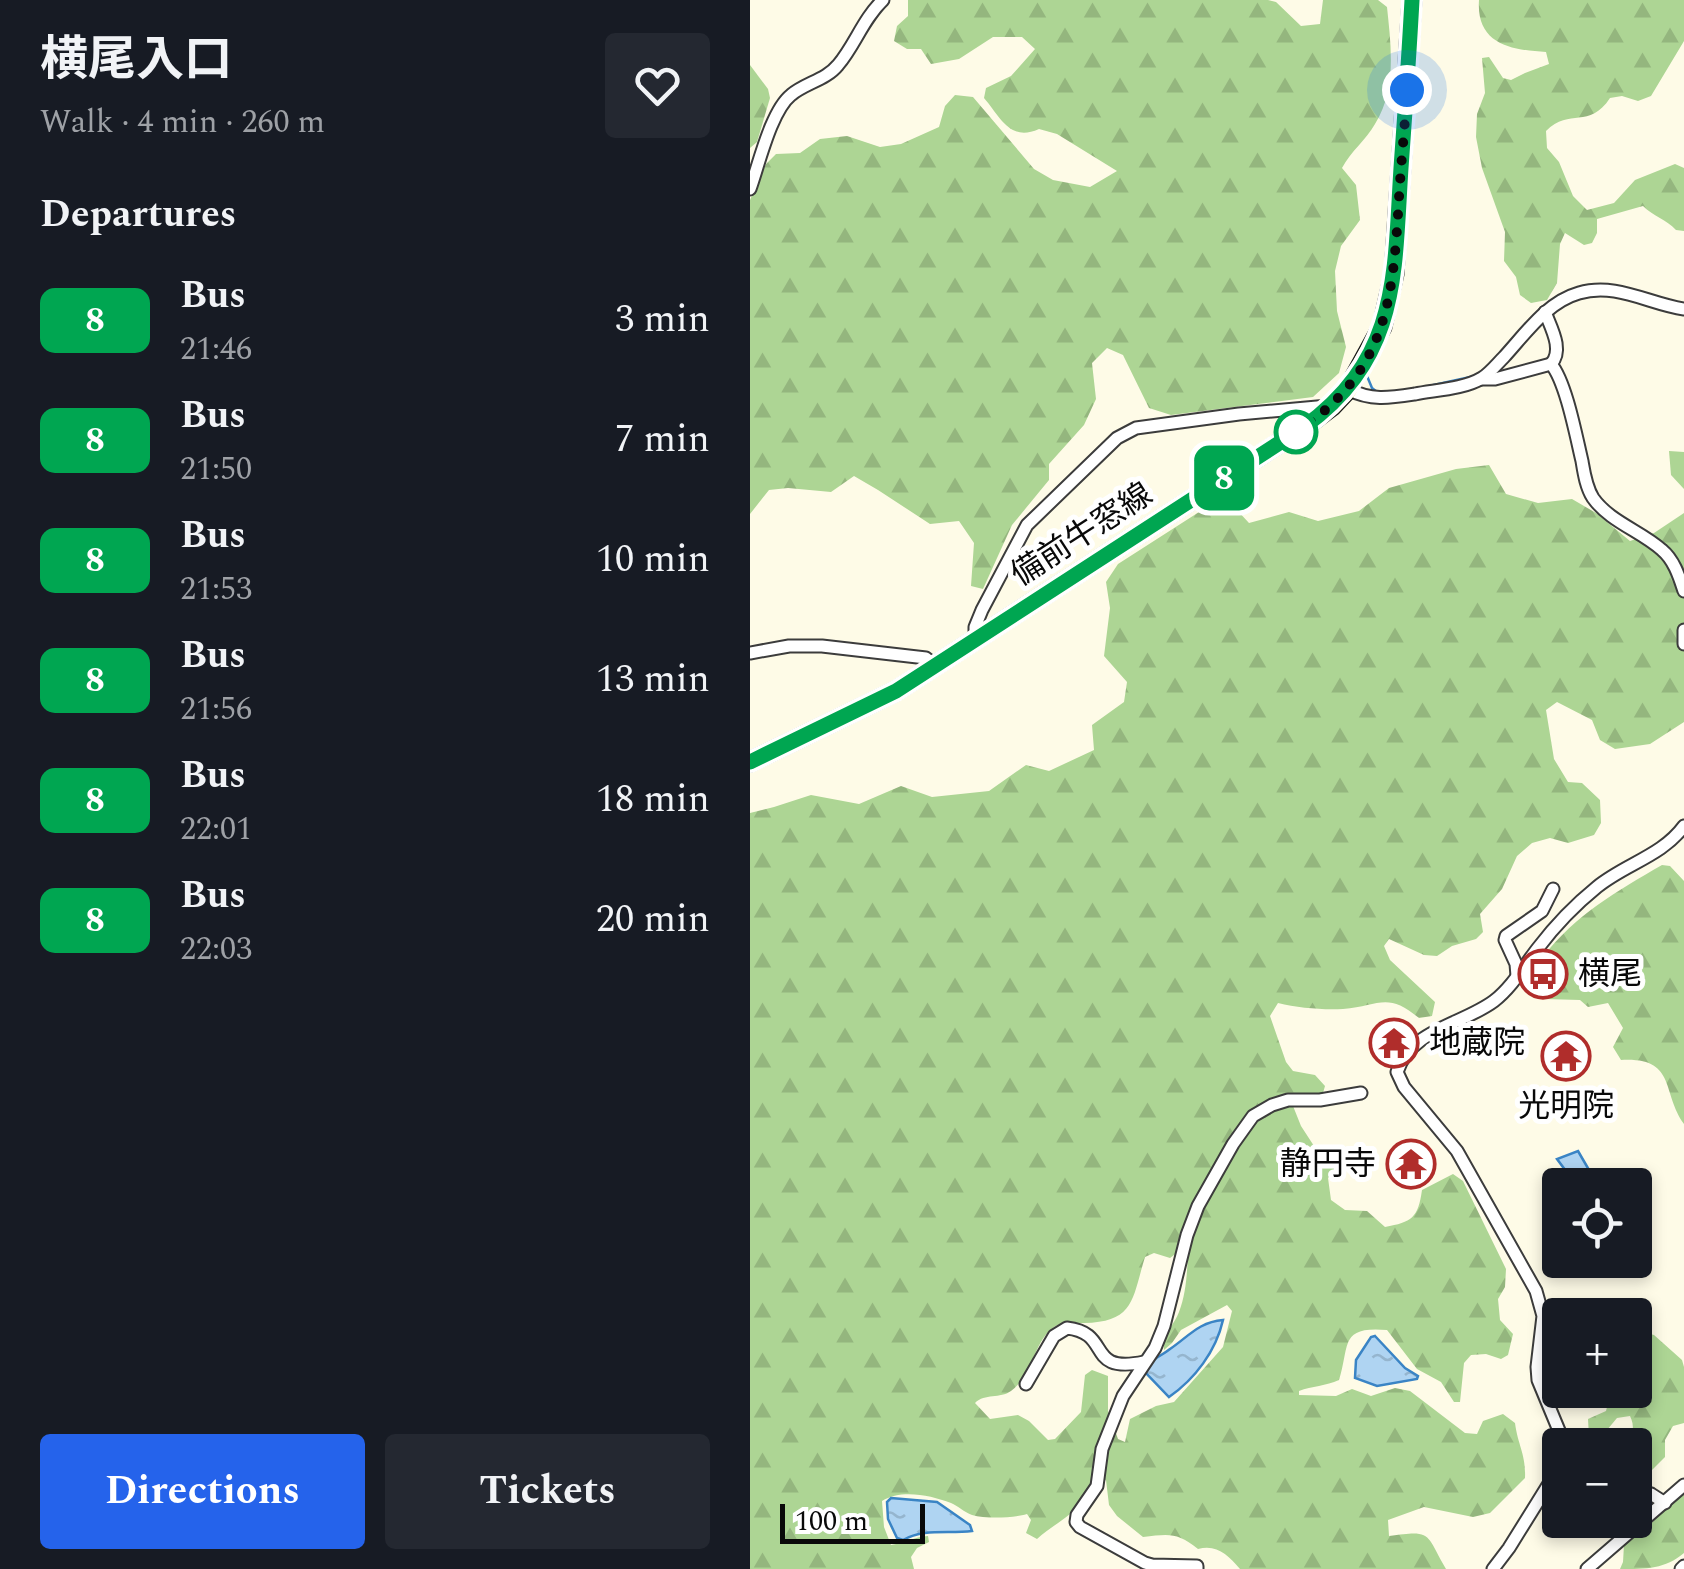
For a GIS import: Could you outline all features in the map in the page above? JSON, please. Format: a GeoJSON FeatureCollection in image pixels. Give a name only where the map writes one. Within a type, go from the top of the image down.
{"type":"FeatureCollection","features":[{"type":"Feature","properties":{"kind":"main road","name":"備前牛窓線"},"geometry":{"type":"LineString","coordinates":[[750,762],[896,691],[1304,427],[1348,389],[1382,327],[1394,274],[1412,0]]}},
{"type":"Feature","properties":{"kind":"street"},"geometry":{"type":"LineString","coordinates":[[750,188],[781,105],[797,90],[834,71],[883,0]]}},
{"type":"Feature","properties":{"kind":"street"},"geometry":{"type":"LineString","coordinates":[[1481,379],[1546,312],[1564,298],[1581,292],[1607,290],[1684,309]]}},
{"type":"Feature","properties":{"kind":"street"},"geometry":{"type":"LineString","coordinates":[[1348,389],[1381,399],[1495,379],[1551,364],[1558,349],[1546,312]]}},
{"type":"Feature","properties":{"kind":"street"},"geometry":{"type":"LineString","coordinates":[[1551,364],[1564,391],[1593,498],[1662,549],[1684,590]]}},
{"type":"Feature","properties":{"kind":"street"},"geometry":{"type":"LineString","coordinates":[[975,640],[982,610],[1027,525],[1116,438],[1136,428],[1332,406]]}},
{"type":"Feature","properties":{"kind":"street"},"geometry":{"type":"LineString","coordinates":[[1684,630],[1684,644]]}},
{"type":"Feature","properties":{"kind":"street"},"geometry":{"type":"LineString","coordinates":[[750,653],[789,646],[822,646],[926,658],[936,666]]}},
{"type":"Feature","properties":{"kind":"street"},"geometry":{"type":"LineString","coordinates":[[1558,1428],[1538,1380],[1544,1316],[1536,1290],[1457,1150],[1404,1086],[1398,1072],[1402,1059],[1424,1038],[1482,1009],[1507,990],[1548,936],[1595,888],[1669,843],[1684,826]]}},
{"type":"Feature","properties":{"kind":"street"},"geometry":{"type":"LineString","coordinates":[[1517,976],[1506,936],[1542,911],[1553,889]]}},
{"type":"Feature","properties":{"kind":"street"},"geometry":{"type":"LineString","coordinates":[[1197,1569],[1145,1563],[1080,1527],[1077,1515],[1098,1486],[1100,1458],[1123,1396],[1155,1348],[1164,1326],[1198,1206],[1253,1116],[1288,1100],[1320,1100],[1362,1093]]}},
{"type":"Feature","properties":{"kind":"street"},"geometry":{"type":"LineString","coordinates":[[1026,1384],[1054,1336],[1067,1328],[1087,1333],[1104,1358],[1113,1364],[1144,1362]]}},
{"type":"Feature","properties":{"kind":"street"},"geometry":{"type":"LineString","coordinates":[[1587,1569],[1684,1485]]}},
{"type":"Feature","properties":{"kind":"street"},"geometry":{"type":"LineString","coordinates":[[1492,1569],[1542,1495]]}},
{"type":"Feature","properties":{"kind":"street"},"geometry":{"type":"LineString","coordinates":[[1652,1495],[1665,1503]]}},
{"type":"Feature","properties":{"kind":"green space"},"geometry":{"type":"Polygon","coordinates":[[[908,0],[1268,0],[1276,2],[1301,26],[1320,24],[1323,0],[1378,0],[1387,7],[1391,67],[1387,96],[1375,124],[1342,168],[1356,185],[1360,220],[1341,246],[1335,271],[1337,311],[1346,347],[1339,373],[1313,397],[1171,415],[1149,408],[1123,355],[1107,348],[1092,363],[1096,399],[1084,425],[1049,464],[1049,480],[1012,525],[983,589],[971,586],[974,543],[959,521],[930,524],[854,476],[831,492],[769,490],[750,514],[750,200],[766,164],[776,154],[800,153],[820,139],[847,136],[880,147],[901,144],[939,127],[945,106],[955,95],[973,97],[1034,169],[1053,180],[1090,187],[1117,171],[1057,134],[1039,129],[1013,130],[984,98],[986,88],[1011,76],[1035,49],[1022,37],[993,37],[959,59],[931,64],[921,49],[907,49],[894,41],[897,26],[908,16],[908,0]]]}},
{"type":"Feature","properties":{"kind":"green space"},"geometry":{"type":"Polygon","coordinates":[[[1479,0],[1684,0],[1684,41],[1651,96],[1638,101],[1622,96],[1610,98],[1595,113],[1563,120],[1546,131],[1547,148],[1559,162],[1573,196],[1587,210],[1614,203],[1635,180],[1675,164],[1684,168],[1684,231],[1676,230],[1643,206],[1597,219],[1592,243],[1584,245],[1565,233],[1560,244],[1557,283],[1547,300],[1531,303],[1520,295],[1516,277],[1504,261],[1505,232],[1482,168],[1476,137],[1477,114],[1485,93],[1482,58],[1489,57],[1503,78],[1511,80],[1549,64],[1546,52],[1509,46],[1490,35],[1483,26],[1479,0]]]}},
{"type":"Feature","properties":{"kind":"green space"},"geometry":{"type":"Polygon","coordinates":[[[750,65],[770,98],[757,142],[750,148],[750,65]]]}},
{"type":"Feature","properties":{"kind":"green space"},"geometry":{"type":"Polygon","coordinates":[[[1669,451],[1684,452],[1684,489],[1671,475],[1669,451]]]}},
{"type":"Feature","properties":{"kind":"green space"},"geometry":{"type":"Polygon","coordinates":[[[1489,465],[1506,494],[1538,503],[1572,499],[1630,541],[1654,533],[1684,513],[1684,722],[1650,744],[1615,749],[1600,740],[1592,720],[1557,702],[1546,710],[1554,759],[1568,782],[1582,783],[1600,800],[1601,823],[1594,835],[1568,843],[1550,838],[1532,843],[1517,856],[1502,889],[1480,914],[1483,932],[1476,939],[1452,946],[1437,956],[1424,955],[1389,939],[1384,946],[1390,960],[1435,1002],[1432,1016],[1419,1018],[1399,1005],[1382,1002],[1335,1009],[1278,1003],[1270,1016],[1293,1071],[1315,1075],[1325,1086],[1323,1093],[1297,1097],[1293,1106],[1314,1146],[1340,1152],[1343,1160],[1328,1178],[1331,1200],[1345,1210],[1367,1211],[1385,1227],[1412,1217],[1422,1190],[1453,1174],[1463,1181],[1506,1269],[1505,1287],[1498,1299],[1500,1320],[1513,1334],[1508,1355],[1501,1359],[1471,1355],[1464,1363],[1460,1402],[1454,1402],[1441,1382],[1417,1369],[1387,1330],[1354,1335],[1346,1348],[1339,1380],[1299,1391],[1299,1395],[1336,1396],[1352,1389],[1371,1396],[1395,1388],[1410,1391],[1465,1433],[1477,1434],[1483,1421],[1503,1414],[1515,1423],[1525,1478],[1490,1513],[1473,1517],[1424,1507],[1388,1520],[1389,1536],[1421,1534],[1430,1541],[1446,1569],[1240,1569],[1216,1549],[1198,1549],[1172,1536],[1143,1537],[1109,1505],[1106,1480],[1037,1539],[1026,1533],[1031,1520],[1027,1514],[978,1516],[934,1498],[898,1495],[882,1501],[884,1527],[891,1545],[928,1536],[929,1542],[917,1548],[911,1557],[914,1569],[750,1569],[750,813],[811,795],[859,804],[901,786],[932,797],[989,791],[1026,765],[1049,771],[1094,750],[1092,725],[1124,702],[1127,682],[1104,656],[1110,608],[1106,582],[1118,564],[1224,496],[1249,523],[1289,512],[1318,521],[1359,511],[1389,488],[1456,469],[1489,465]],[[1178,1252],[1170,1258],[1154,1253],[1145,1257],[1133,1296],[1122,1313],[1101,1322],[1054,1327],[1011,1391],[975,1403],[990,1419],[1018,1415],[1048,1440],[1055,1439],[1081,1412],[1085,1375],[1092,1370],[1108,1376],[1108,1411],[1118,1439],[1125,1442],[1130,1419],[1174,1402],[1223,1347],[1232,1311],[1227,1305],[1181,1330],[1164,1350],[1183,1298],[1188,1254],[1178,1252]]]}},
{"type":"Feature","properties":{"kind":"green space"},"geometry":{"type":"Polygon","coordinates":[[[1662,865],[1670,866],[1684,881],[1684,1124],[1659,1070],[1651,1064],[1621,1060],[1613,1047],[1623,1028],[1608,1003],[1588,1007],[1580,1000],[1544,999],[1544,989],[1555,982],[1543,957],[1555,942],[1598,905],[1662,865]]]}},
{"type":"Feature","properties":{"kind":"green space"},"geometry":{"type":"Polygon","coordinates":[[[1652,1334],[1682,1360],[1684,1423],[1673,1426],[1665,1440],[1665,1457],[1652,1470],[1652,1428],[1633,1428],[1630,1416],[1617,1418],[1609,1428],[1588,1428],[1588,1419],[1606,1411],[1652,1408],[1652,1334]]]}},
{"type":"Feature","properties":{"kind":"green space"},"geometry":{"type":"Polygon","coordinates":[[[1684,1491],[1684,1553],[1655,1567],[1620,1569],[1624,1545],[1633,1538],[1652,1538],[1652,1522],[1684,1491]]]}},
{"type":"Feature","properties":{"kind":"water"},"geometry":{"type":"Polygon","coordinates":[[[1578,1151],[1588,1168],[1564,1168],[1557,1159],[1578,1151]]]}},
{"type":"Feature","properties":{"kind":"water"},"geometry":{"type":"Polygon","coordinates":[[[1223,1320],[1203,1363],[1169,1397],[1144,1371],[1146,1367],[1201,1327],[1223,1320]]]}},
{"type":"Feature","properties":{"kind":"water"},"geometry":{"type":"Polygon","coordinates":[[[1375,1336],[1417,1379],[1377,1386],[1355,1378],[1356,1360],[1375,1336]]]}},
{"type":"Feature","properties":{"kind":"water"},"geometry":{"type":"Polygon","coordinates":[[[891,1498],[937,1502],[970,1525],[972,1531],[897,1538],[888,1519],[887,1502],[891,1498]]]}},
{"type":"Feature","properties":{"kind":"waterway"},"geometry":{"type":"LineString","coordinates":[[1367,376],[1377,392]]}},
{"type":"Feature","properties":{"kind":"waterway"},"geometry":{"type":"LineString","coordinates":[[1429,386],[1475,376]]}},
{"type":"Feature","properties":{"kind":"bus line","name":"8"},"geometry":{"type":"LineString","coordinates":[[750,762],[896,691],[1304,427],[1348,389],[1382,327],[1394,274],[1412,0]]}},
{"type":"Feature","properties":{"kind":"place","name":"横尾"},"geometry":{"type":"Point","coordinates":[1543,974]}},
{"type":"Feature","properties":{"kind":"place","name":"地蔵院"},"geometry":{"type":"Point","coordinates":[1394,1043]}},
{"type":"Feature","properties":{"kind":"place","name":"光明院"},"geometry":{"type":"Point","coordinates":[1566,1056]}},
{"type":"Feature","properties":{"kind":"place","name":"静円寺"},"geometry":{"type":"Point","coordinates":[1411,1164]}},
{"type":"Feature","properties":{"kind":"route"},"geometry":{"type":"LineString","coordinates":[[1296,432],[1348,389],[1382,327],[1394,274],[1407,90]]}}]}
